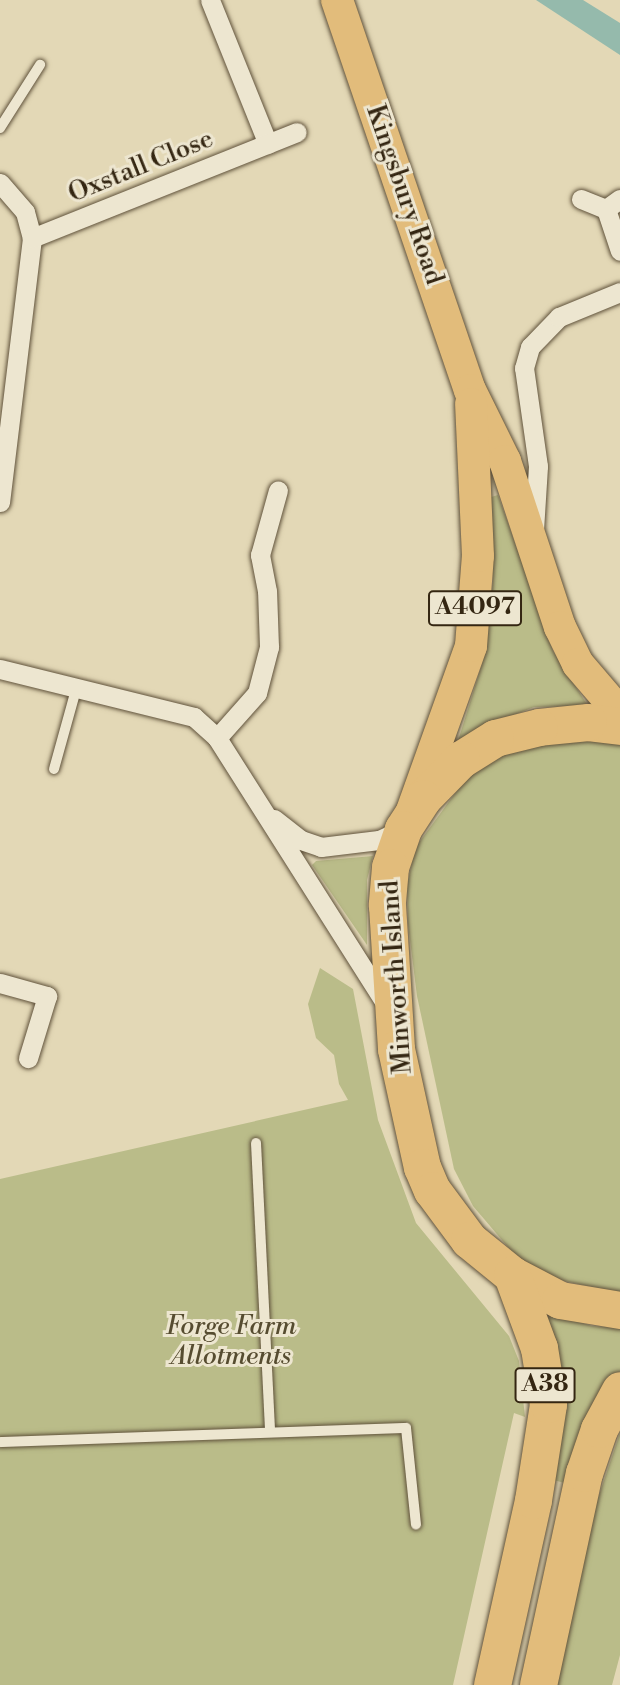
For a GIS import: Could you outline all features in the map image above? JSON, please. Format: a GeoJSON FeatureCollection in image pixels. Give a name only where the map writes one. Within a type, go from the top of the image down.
{"type":"FeatureCollection","features":[{"type":"Feature","properties":{"kind":"highway","name":"Minworth Island"},"geometry":{"type":"LineString","coordinates":[[620,726],[588,722],[495,738],[448,770],[407,822],[390,867],[387,905],[394,1016],[414,1134],[432,1190],[469,1240],[512,1275],[560,1300],[620,1310]]}},
{"type":"Feature","properties":{"kind":"highway","name":"A38"},"geometry":{"type":"LineString","coordinates":[[492,1685],[533,1500],[548,1404],[539,1348],[512,1275]]}},
{"type":"Feature","properties":{"kind":"highway","name":"A38"},"geometry":{"type":"LineString","coordinates":[[538,1685],[584,1474],[599,1429],[620,1390]]}},
{"type":"Feature","properties":{"kind":"main road","name":"Kingsbury Road"},"geometry":{"type":"LineString","coordinates":[[337,0],[470,390],[505,461],[559,627],[578,664],[620,713]]}},
{"type":"Feature","properties":{"kind":"main road","name":"Kingsbury Road"},"geometry":{"type":"LineString","coordinates":[[407,822],[463,673],[474,625],[478,556],[470,390]]}},
{"type":"Feature","properties":{"kind":"street"},"geometry":{"type":"LineString","coordinates":[[210,0],[268,144]]}},
{"type":"Feature","properties":{"kind":"street","name":"Oxstall Close"},"geometry":{"type":"LineString","coordinates":[[32,238],[297,132]]}},
{"type":"Feature","properties":{"kind":"street"},"geometry":{"type":"LineString","coordinates":[[0,184],[25,212],[32,238],[0,502]]}},
{"type":"Feature","properties":{"kind":"street"},"geometry":{"type":"LineString","coordinates":[[581,199],[613,204],[620,251]]}},
{"type":"Feature","properties":{"kind":"street"},"geometry":{"type":"LineString","coordinates":[[533,550],[538,466],[525,395],[530,347],[559,317],[620,292]]}},
{"type":"Feature","properties":{"kind":"street"},"geometry":{"type":"LineString","coordinates":[[217,738],[257,693],[269,647],[267,591],[260,555],[278,490]]}},
{"type":"Feature","properties":{"kind":"street"},"geometry":{"type":"LineString","coordinates":[[0,669],[194,717],[217,738],[394,1016]]}},
{"type":"Feature","properties":{"kind":"street"},"geometry":{"type":"LineString","coordinates":[[262,810],[301,840],[321,847],[379,840],[407,822]]}},
{"type":"Feature","properties":{"kind":"street"},"geometry":{"type":"LineString","coordinates":[[0,982],[47,996],[28,1058]]}},
{"type":"Feature","properties":{"kind":"lane"},"geometry":{"type":"LineString","coordinates":[[0,128],[40,65]]}},
{"type":"Feature","properties":{"kind":"lane"},"geometry":{"type":"LineString","coordinates":[[54,769],[77,686]]}},
{"type":"Feature","properties":{"kind":"lane"},"geometry":{"type":"LineString","coordinates":[[257,1143],[270,1431]]}},
{"type":"Feature","properties":{"kind":"lane"},"geometry":{"type":"LineString","coordinates":[[0,1441],[406,1428],[416,1524]]}},
{"type":"Feature","properties":{"kind":"green space"},"geometry":{"type":"Polygon","coordinates":[[[498,495],[553,651],[588,706],[534,707],[486,726],[457,744],[482,664],[493,582],[491,497],[498,495]]]}},
{"type":"Feature","properties":{"kind":"green space"},"geometry":{"type":"Polygon","coordinates":[[[590,737],[620,745],[620,1293],[546,1277],[513,1253],[473,1206],[454,1169],[417,996],[408,924],[407,886],[415,848],[467,777],[492,757],[521,745],[590,737]]]}},
{"type":"Feature","properties":{"kind":"green space"},"geometry":{"type":"Polygon","coordinates":[[[373,856],[367,880],[367,945],[312,865],[316,861],[373,856]]]}},
{"type":"Feature","properties":{"kind":"green space","name":"Forge Farm Allotments"},"geometry":{"type":"Polygon","coordinates":[[[320,968],[353,989],[378,1120],[416,1223],[509,1336],[519,1361],[525,1417],[514,1413],[453,1685],[0,1685],[0,1179],[348,1100],[339,1084],[334,1055],[316,1038],[308,1004],[320,968]]]}},
{"type":"Feature","properties":{"kind":"green space"},"geometry":{"type":"Polygon","coordinates":[[[542,1311],[592,1326],[620,1328],[620,1371],[568,1484],[550,1479],[559,1356],[542,1311]]]}},
{"type":"Feature","properties":{"kind":"green space"},"geometry":{"type":"Polygon","coordinates":[[[620,1433],[620,1655],[612,1685],[556,1685],[593,1513],[620,1433]]]}},
{"type":"Feature","properties":{"kind":"shaded area"},"geometry":{"type":"Polygon","coordinates":[[[536,0],[583,0],[620,23],[620,55],[536,0]]]}}]}
